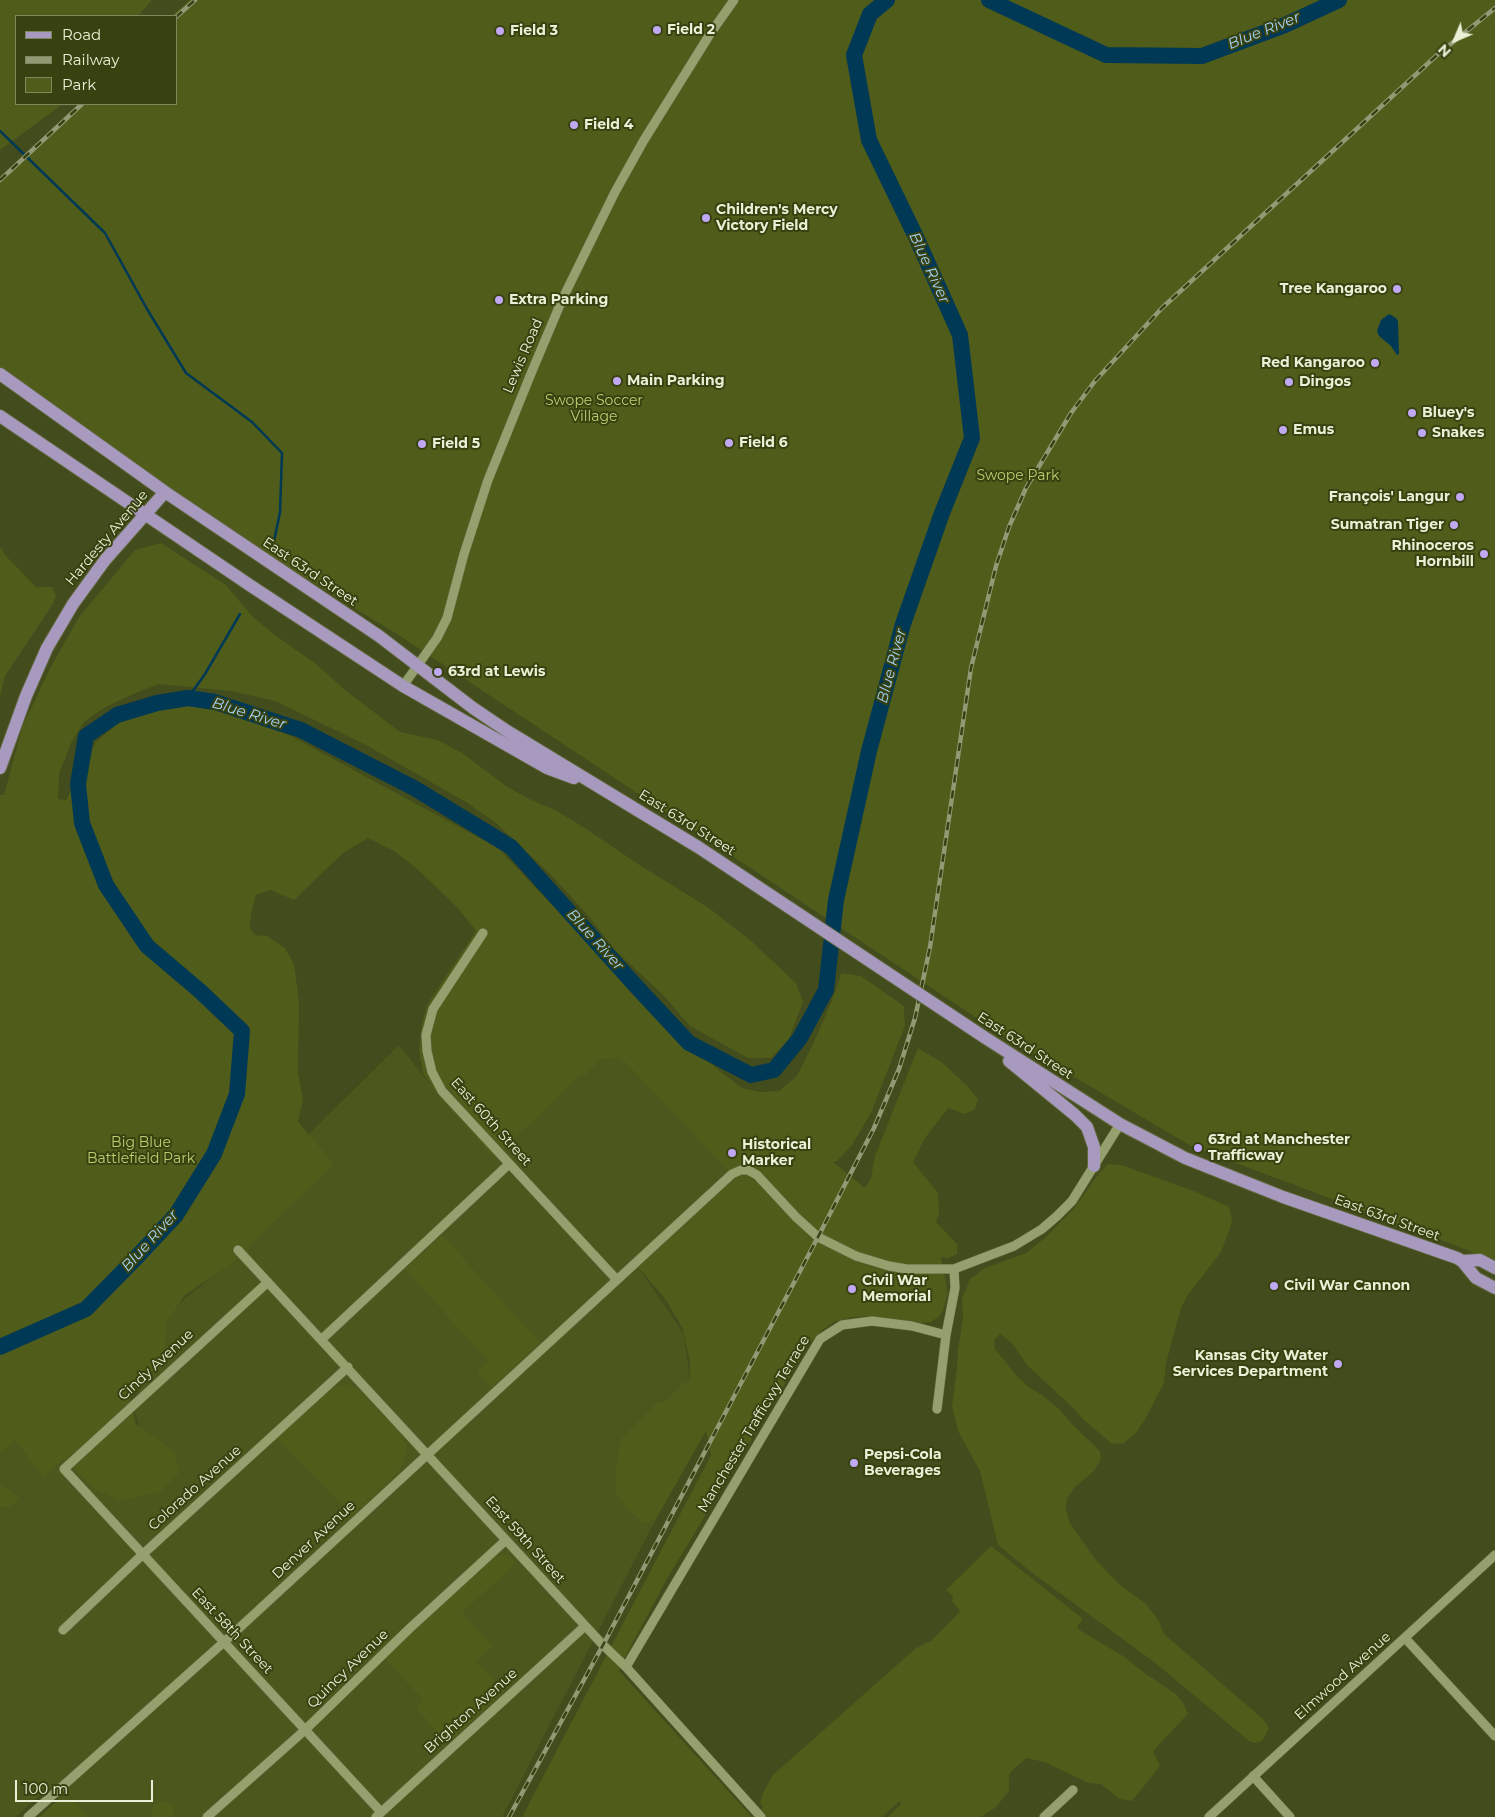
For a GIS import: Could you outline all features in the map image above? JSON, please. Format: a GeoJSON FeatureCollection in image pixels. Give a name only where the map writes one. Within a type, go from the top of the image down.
{"type":"FeatureCollection","features":[{"type":"Feature","properties":{"kind":"main road","name":"East 63rd Street"},"geometry":{"type":"LineString","coordinates":[[0,374],[165,492],[379,636],[473,708],[507,731],[698,847],[984,1037],[1120,1124],[1185,1158],[1283,1197],[1462,1261],[1480,1260],[1495,1268]]}},
{"type":"Feature","properties":{"kind":"main road","name":"East 63rd Street"},"geometry":{"type":"LineString","coordinates":[[0,416],[145,515],[403,686],[547,768],[606,791]]}},
{"type":"Feature","properties":{"kind":"main road","name":"Hardesty Avenue"},"geometry":{"type":"LineString","coordinates":[[0,768],[26,696],[73,604],[105,560],[165,492]]}},
{"type":"Feature","properties":{"kind":"main road"},"geometry":{"type":"LineString","coordinates":[[984,1037],[1018,1070],[1087,1127],[1094,1147],[1094,1166]]}},
{"type":"Feature","properties":{"kind":"main road","name":"East 63rd Street"},"geometry":{"type":"LineString","coordinates":[[1462,1261],[1476,1278],[1495,1288]]}},
{"type":"Feature","properties":{"kind":"street","name":"Lewis Road"},"geometry":{"type":"LineString","coordinates":[[403,686],[437,638],[447,618],[464,554],[488,480],[562,300],[615,192],[644,140],[705,42],[734,0]]}},
{"type":"Feature","properties":{"kind":"street","name":"East 60th Street"},"geometry":{"type":"LineString","coordinates":[[483,933],[433,1009],[426,1035],[427,1051],[432,1072],[442,1091],[616,1280]]}},
{"type":"Feature","properties":{"kind":"street"},"geometry":{"type":"LineString","coordinates":[[937,1409],[946,1335],[956,1288],[954,1269],[1014,1246],[1042,1229],[1072,1201],[1120,1124]]}},
{"type":"Feature","properties":{"kind":"street"},"geometry":{"type":"LineString","coordinates":[[322,1339],[509,1164]]}},
{"type":"Feature","properties":{"kind":"street","name":"Denver Avenue"},"geometry":{"type":"LineString","coordinates":[[28,1817],[224,1642],[732,1174],[741,1170],[748,1170],[757,1175],[796,1217],[818,1237],[841,1249],[871,1261],[907,1269],[954,1269]]}},
{"type":"Feature","properties":{"kind":"street","name":"East 59th Street"},"geometry":{"type":"LineString","coordinates":[[238,1250],[585,1626],[626,1667],[761,1817]]}},
{"type":"Feature","properties":{"kind":"street","name":"Cindy Avenue"},"geometry":{"type":"LineString","coordinates":[[64,1469],[268,1282]]}},
{"type":"Feature","properties":{"kind":"street","name":"Manchester Trafficwy Terrace"},"geometry":{"type":"LineString","coordinates":[[626,1667],[820,1339],[842,1325],[872,1321],[912,1326],[946,1335]]}},
{"type":"Feature","properties":{"kind":"street","name":"Colorado Avenue"},"geometry":{"type":"LineString","coordinates":[[63,1630],[142,1554],[348,1367]]}},
{"type":"Feature","properties":{"kind":"street","name":"East 58th Street"},"geometry":{"type":"LineString","coordinates":[[64,1469],[305,1730],[378,1815]]}},
{"type":"Feature","properties":{"kind":"street","name":"Quincy Avenue"},"geometry":{"type":"LineString","coordinates":[[207,1817],[305,1730],[409,1629],[506,1540]]}},
{"type":"Feature","properties":{"kind":"street","name":"Elmwood Avenue"},"geometry":{"type":"LineString","coordinates":[[1209,1817],[1495,1556]]}},
{"type":"Feature","properties":{"kind":"street","name":"Brighton Avenue"},"geometry":{"type":"LineString","coordinates":[[378,1815],[585,1626]]}},
{"type":"Feature","properties":{"kind":"street"},"geometry":{"type":"LineString","coordinates":[[1405,1638],[1495,1736]]}},
{"type":"Feature","properties":{"kind":"street"},"geometry":{"type":"LineString","coordinates":[[1253,1776],[1290,1817]]}},
{"type":"Feature","properties":{"kind":"street"},"geometry":{"type":"LineString","coordinates":[[1044,1817],[1073,1790]]}},
{"type":"Feature","properties":{"kind":"shaded area"},"geometry":{"type":"Polygon","coordinates":[[[399,1045],[431,1086],[610,1046],[732,1174],[638,1267],[684,1334],[690,1381],[667,1400],[657,1403],[645,1524],[656,1519],[502,1817],[159,1817],[152,1807],[151,1817],[88,1817],[66,1799],[59,1799],[46,1789],[16,1817],[0,1817],[0,1507],[9,1508],[19,1498],[0,1484],[0,1453],[15,1440],[63,1459],[94,1489],[119,1501],[144,1495],[179,1470],[140,1427],[133,1406],[164,1316],[246,1249],[309,1134],[399,1045]]]}},
{"type":"Feature","properties":{"kind":"green space"},"geometry":{"type":"Polygon","coordinates":[[[0,0],[152,0],[139,15],[15,15],[15,105],[62,105],[0,150],[0,0]]]}},
{"type":"Feature","properties":{"kind":"green space","name":"Swope Park"},"geometry":{"type":"Polygon","coordinates":[[[189,0],[1495,0],[1495,1263],[1462,1248],[1191,1146],[998,1032],[400,636],[165,492],[0,374],[0,180],[79,105],[178,105],[178,15],[173,15],[189,0]]]}},
{"type":"Feature","properties":{"kind":"green space","name":"Big Blue Battlefield Park"},"geometry":{"type":"Polygon","coordinates":[[[161,543],[226,585],[252,616],[276,636],[315,663],[345,690],[400,732],[438,740],[462,753],[506,786],[527,798],[555,810],[585,828],[638,864],[709,908],[751,941],[796,983],[803,1002],[789,1039],[771,1058],[748,1058],[690,1026],[664,996],[615,950],[585,912],[551,875],[496,823],[466,802],[364,744],[275,701],[230,691],[159,684],[131,695],[104,708],[84,722],[71,743],[59,774],[58,799],[66,800],[96,742],[141,703],[176,697],[289,735],[498,848],[549,902],[716,1068],[742,1088],[761,1092],[779,1091],[797,1076],[833,998],[841,973],[861,976],[904,1006],[905,1026],[871,1113],[852,1145],[837,1161],[833,1162],[865,1188],[871,1178],[875,1156],[918,1048],[943,1063],[978,1099],[975,1109],[965,1114],[948,1108],[925,1138],[913,1162],[938,1193],[939,1213],[936,1222],[957,1244],[957,1254],[948,1258],[941,1257],[948,1293],[943,1311],[931,1322],[920,1323],[872,1316],[853,1317],[834,1322],[822,1330],[809,1344],[668,1577],[619,1671],[752,1817],[522,1817],[711,1455],[706,1431],[656,1519],[645,1524],[628,1510],[615,1491],[616,1467],[621,1439],[657,1403],[667,1400],[684,1383],[690,1381],[690,1362],[683,1329],[666,1300],[638,1267],[735,1178],[626,1063],[619,1058],[601,1059],[585,1075],[580,1075],[494,1158],[435,1092],[423,1073],[419,1051],[421,1028],[427,1005],[476,931],[457,907],[415,867],[394,851],[368,838],[343,853],[294,900],[270,890],[256,895],[250,928],[255,935],[267,936],[285,948],[294,964],[299,1001],[298,1074],[303,1099],[298,1122],[334,1164],[232,1263],[185,1295],[167,1321],[165,1347],[154,1369],[130,1398],[136,1424],[175,1452],[179,1473],[160,1492],[119,1501],[94,1489],[63,1459],[43,1477],[15,1440],[0,1453],[0,795],[4,795],[22,728],[48,672],[79,617],[135,550],[161,543]]]}},
{"type":"Feature","properties":{"kind":"green space"},"geometry":{"type":"Polygon","coordinates":[[[0,547],[6,556],[36,587],[52,587],[56,595],[53,604],[5,676],[0,697],[0,547]]]}},
{"type":"Feature","properties":{"kind":"green space"},"geometry":{"type":"Polygon","coordinates":[[[1108,1164],[1121,1165],[1194,1191],[1229,1207],[1231,1214],[1232,1223],[1221,1252],[1187,1296],[1181,1308],[1166,1363],[1164,1383],[1144,1421],[1136,1433],[1124,1443],[1112,1444],[1027,1365],[1012,1343],[1000,1334],[994,1340],[995,1349],[1017,1376],[1058,1408],[1100,1451],[1101,1459],[1094,1471],[1075,1487],[1067,1499],[1066,1510],[1070,1523],[1095,1559],[1120,1585],[1146,1604],[1159,1621],[1164,1634],[1263,1719],[1269,1728],[1262,1741],[1255,1743],[1249,1741],[1154,1662],[1031,1572],[998,1545],[980,1471],[958,1431],[952,1407],[963,1319],[962,1298],[970,1279],[985,1268],[1026,1253],[1046,1237],[1075,1207],[1099,1173],[1108,1164]]]}},
{"type":"Feature","properties":{"kind":"green space"},"geometry":{"type":"Polygon","coordinates":[[[442,1235],[540,1343],[491,1388],[477,1373],[489,1362],[405,1269],[442,1235]]]}},
{"type":"Feature","properties":{"kind":"green space"},"geometry":{"type":"Polygon","coordinates":[[[347,1384],[358,1389],[396,1428],[407,1445],[404,1461],[397,1474],[352,1516],[277,1438],[322,1396],[336,1386],[347,1384]]]}},
{"type":"Feature","properties":{"kind":"green space"},"geometry":{"type":"Polygon","coordinates":[[[0,1484],[20,1498],[9,1508],[0,1507],[0,1484]]]}},
{"type":"Feature","properties":{"kind":"green space"},"geometry":{"type":"Polygon","coordinates":[[[991,1546],[1083,1619],[1077,1627],[1081,1631],[1123,1656],[1176,1694],[1184,1704],[1188,1714],[1153,1751],[1160,1766],[1132,1801],[1120,1799],[1101,1784],[1089,1783],[1044,1762],[1026,1758],[1009,1774],[1009,1791],[996,1807],[981,1817],[888,1817],[901,1804],[900,1801],[882,1817],[752,1817],[763,1807],[760,1803],[763,1793],[773,1775],[916,1648],[931,1641],[960,1611],[952,1601],[953,1596],[946,1590],[991,1546]]]}},
{"type":"Feature","properties":{"kind":"green space"},"geometry":{"type":"Polygon","coordinates":[[[503,1554],[509,1555],[516,1563],[462,1613],[493,1646],[476,1662],[504,1691],[448,1743],[416,1708],[424,1701],[384,1658],[494,1557],[503,1554]]]}},
{"type":"Feature","properties":{"kind":"green space"},"geometry":{"type":"Polygon","coordinates":[[[59,1799],[66,1799],[75,1803],[88,1817],[39,1817],[59,1799]]]}},
{"type":"Feature","properties":{"kind":"green space"},"geometry":{"type":"Polygon","coordinates":[[[164,1800],[174,1808],[173,1817],[151,1817],[152,1806],[164,1800]]]}},
{"type":"Feature","properties":{"kind":"water"},"geometry":{"type":"Polygon","coordinates":[[[1389,314],[1398,321],[1399,354],[1397,355],[1391,346],[1379,336],[1377,331],[1381,320],[1389,314]]]}},
{"type":"Feature","properties":{"kind":"waterway","name":"Blue River"},"geometry":{"type":"LineString","coordinates":[[0,1347],[86,1309],[135,1259],[176,1215],[214,1154],[237,1094],[242,1031],[200,991],[147,946],[106,885],[82,823],[78,784],[86,736],[117,715],[157,703],[188,698],[215,702],[301,730],[414,788],[511,847],[689,1043],[751,1075],[774,1070],[800,1038],[826,990],[836,900],[869,751],[903,624],[942,513],[972,438],[960,335],[916,237],[869,140],[854,55],[870,14],[887,0]]}},
{"type":"Feature","properties":{"kind":"waterway","name":"Blue River"},"geometry":{"type":"LineString","coordinates":[[989,0],[1106,55],[1202,56],[1285,25],[1339,0]]}},
{"type":"Feature","properties":{"kind":"waterway"},"geometry":{"type":"LineString","coordinates":[[0,131],[105,233],[147,309],[186,373],[252,422],[282,453],[280,512],[272,551]]}},
{"type":"Feature","properties":{"kind":"waterway"},"geometry":{"type":"LineString","coordinates":[[188,698],[205,674],[240,614]]}},
{"type":"Feature","properties":{"kind":"railway"},"geometry":{"type":"LineString","coordinates":[[178,15],[195,0]]}},
{"type":"Feature","properties":{"kind":"railway"},"geometry":{"type":"LineString","coordinates":[[509,1817],[603,1645],[818,1237],[874,1128],[899,1069],[915,1018],[930,947],[971,668],[996,566],[1009,527],[1026,488],[1071,413],[1095,381],[1162,308],[1436,56],[1495,8]]}},
{"type":"Feature","properties":{"kind":"railway"},"geometry":{"type":"LineString","coordinates":[[0,180],[81,105]]}},
{"type":"Feature","properties":{"kind":"place","name":"Field 2"},"geometry":{"type":"Point","coordinates":[657,30]}},
{"type":"Feature","properties":{"kind":"place","name":"Field 3"},"geometry":{"type":"Point","coordinates":[500,31]}},
{"type":"Feature","properties":{"kind":"place","name":"Field 4"},"geometry":{"type":"Point","coordinates":[574,125]}},
{"type":"Feature","properties":{"kind":"place","name":"Children's Mercy Victory Field"},"geometry":{"type":"Point","coordinates":[706,218]}},
{"type":"Feature","properties":{"kind":"place","name":"Tree Kangaroo"},"geometry":{"type":"Point","coordinates":[1397,289]}},
{"type":"Feature","properties":{"kind":"place","name":"Extra Parking"},"geometry":{"type":"Point","coordinates":[499,300]}},
{"type":"Feature","properties":{"kind":"place","name":"Red Kangaroo"},"geometry":{"type":"Point","coordinates":[1375,363]}},
{"type":"Feature","properties":{"kind":"place","name":"Main Parking"},"geometry":{"type":"Point","coordinates":[617,381]}},
{"type":"Feature","properties":{"kind":"place","name":"Dingos"},"geometry":{"type":"Point","coordinates":[1289,382]}},
{"type":"Feature","properties":{"kind":"place","name":"Bluey's"},"geometry":{"type":"Point","coordinates":[1412,413]}},
{"type":"Feature","properties":{"kind":"place","name":"Emus"},"geometry":{"type":"Point","coordinates":[1283,430]}},
{"type":"Feature","properties":{"kind":"place","name":"Snakes"},"geometry":{"type":"Point","coordinates":[1422,433]}},
{"type":"Feature","properties":{"kind":"place","name":"Field 6"},"geometry":{"type":"Point","coordinates":[729,443]}},
{"type":"Feature","properties":{"kind":"place","name":"Field 5"},"geometry":{"type":"Point","coordinates":[422,444]}},
{"type":"Feature","properties":{"kind":"place","name":"François' Langur"},"geometry":{"type":"Point","coordinates":[1460,497]}},
{"type":"Feature","properties":{"kind":"place","name":"Sumatran Tiger"},"geometry":{"type":"Point","coordinates":[1454,525]}},
{"type":"Feature","properties":{"kind":"place","name":"Rhinoceros Hornbill"},"geometry":{"type":"Point","coordinates":[1484,554]}},
{"type":"Feature","properties":{"kind":"place","name":"63rd at Lewis"},"geometry":{"type":"Point","coordinates":[438,672]}},
{"type":"Feature","properties":{"kind":"place","name":"63rd at Manchester Trafficway"},"geometry":{"type":"Point","coordinates":[1198,1148]}},
{"type":"Feature","properties":{"kind":"place","name":"Historical Marker"},"geometry":{"type":"Point","coordinates":[732,1153]}},
{"type":"Feature","properties":{"kind":"place","name":"Civil War Cannon"},"geometry":{"type":"Point","coordinates":[1274,1286]}},
{"type":"Feature","properties":{"kind":"place","name":"Civil War Memorial"},"geometry":{"type":"Point","coordinates":[852,1289]}},
{"type":"Feature","properties":{"kind":"place","name":"Kansas City Water Services Department"},"geometry":{"type":"Point","coordinates":[1338,1364]}},
{"type":"Feature","properties":{"kind":"place","name":"Pepsi-Cola Beverages"},"geometry":{"type":"Point","coordinates":[854,1463]}},
{"type":"Feature","properties":{"kind":"park label","name":"Swope Soccer Village"},"geometry":{"type":"Point","coordinates":[594,410]}}]}
